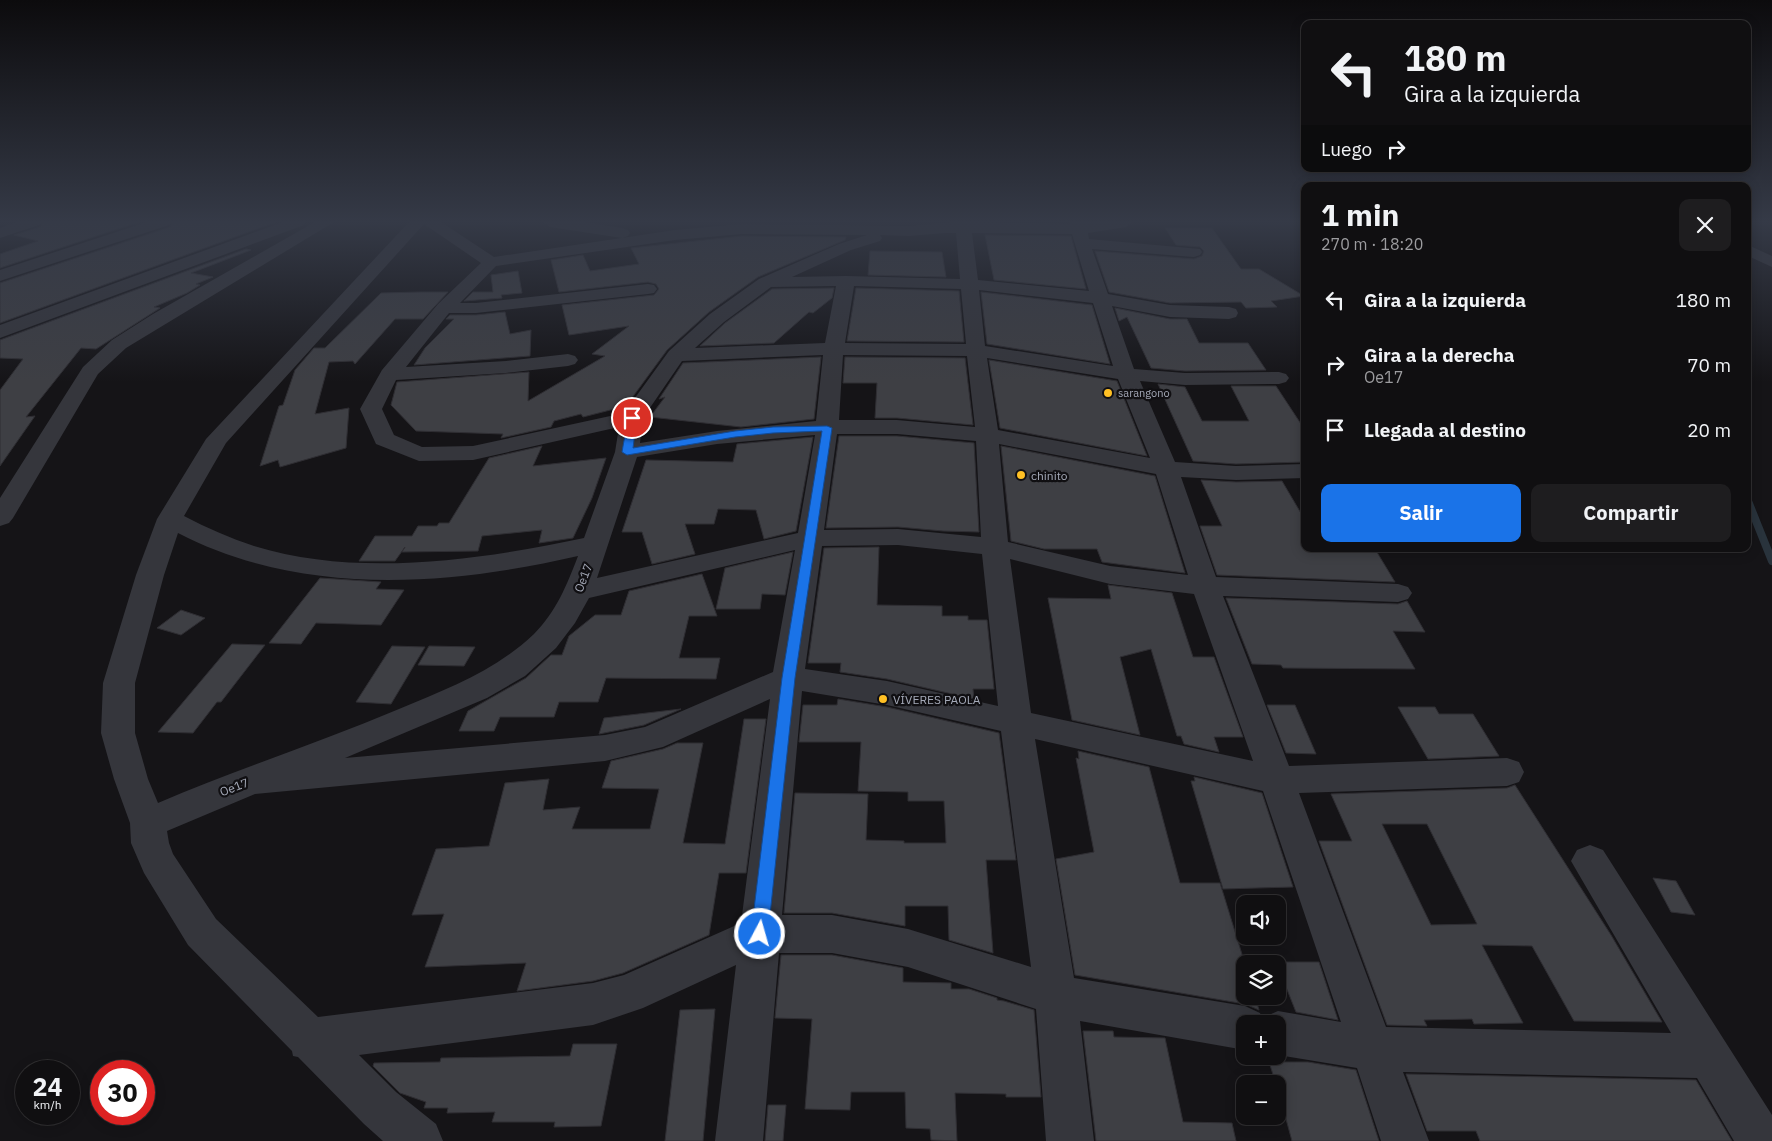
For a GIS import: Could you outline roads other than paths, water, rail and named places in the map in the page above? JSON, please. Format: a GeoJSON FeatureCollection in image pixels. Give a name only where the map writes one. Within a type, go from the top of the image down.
{"type":"FeatureCollection","features":[{"type":"Feature","properties":{"kind":"street"},"geometry":{"type":"LineString","coordinates":[[0,332],[154,275]]}},
{"type":"Feature","properties":{"kind":"street"},"geometry":{"type":"LineString","coordinates":[[0,518],[90,371],[119,344],[234,275]]}},
{"type":"Feature","properties":{"kind":"street"},"geometry":{"type":"LineString","coordinates":[[369,275],[217,439],[170,519],[147,584],[119,683],[118,733],[131,779],[148,823],[150,843],[157,862],[202,932],[380,1108],[418,1141]]}},
{"type":"Feature","properties":{"kind":"street"},"geometry":{"type":"LineString","coordinates":[[477,275],[444,308],[389,374],[371,409],[384,439],[419,454],[472,453],[632,418]]}},
{"type":"Feature","properties":{"kind":"street","name":"Oe17"},"geometry":{"type":"LineString","coordinates":[[148,823],[252,780],[387,728],[476,690],[514,668],[544,641],[565,616],[579,591],[627,452],[632,418],[676,355],[717,318],[765,283],[782,275]]}},
{"type":"Feature","properties":{"kind":"street"},"geometry":{"type":"LineString","coordinates":[[968,275],[987,435],[994,547],[1016,721],[1056,996],[1070,1141]]}},
{"type":"Feature","properties":{"kind":"street"},"geometry":{"type":"LineString","coordinates":[[1093,275],[1126,374],[1166,468],[1205,586],[1277,780],[1405,1141]]}},
{"type":"Feature","properties":{"kind":"street"},"geometry":{"type":"LineString","coordinates":[[739,1141],[788,678],[811,538],[827,428],[834,349],[846,281]]}},
{"type":"Feature","properties":{"kind":"street"},"geometry":{"type":"LineString","coordinates":[[765,283],[846,281],[969,284],[1100,298],[1170,310],[1229,313]]}},
{"type":"Feature","properties":{"kind":"street"},"geometry":{"type":"LineString","coordinates":[[444,308],[483,307],[648,289]]}},
{"type":"Feature","properties":{"kind":"street"},"geometry":{"type":"LineString","coordinates":[[676,355],[834,349],[976,350],[1126,374],[1185,380],[1279,378]]}},
{"type":"Feature","properties":{"kind":"street"},"geometry":{"type":"LineString","coordinates":[[389,374],[506,367],[568,360]]}},
{"type":"Feature","properties":{"kind":"street"},"geometry":{"type":"LineString","coordinates":[[627,452],[773,430],[898,426],[987,435],[1166,468],[1252,474],[1301,472]]}},
{"type":"Feature","properties":{"kind":"street"},"geometry":{"type":"LineString","coordinates":[[170,519],[209,540],[275,561],[388,572],[450,569],[504,563],[595,544]]}},
{"type":"Feature","properties":{"kind":"street"},"geometry":{"type":"LineString","coordinates":[[579,591],[811,538],[898,536],[994,547],[1110,575],[1205,586],[1398,593]]}},
{"type":"Feature","properties":{"kind":"street"},"geometry":{"type":"LineString","coordinates":[[252,780],[605,748],[651,738],[788,678],[887,693],[1277,780],[1507,772]]}},
{"type":"Feature","properties":{"kind":"street"},"geometry":{"type":"LineString","coordinates":[[1590,861],[1761,1141]]}},
{"type":"Feature","properties":{"kind":"street"},"geometry":{"type":"LineString","coordinates":[[310,1040],[593,1004],[628,994],[760,934],[832,934],[908,948],[975,968],[1056,996],[1236,1026]]}},
{"type":"Feature","properties":{"kind":"street"},"geometry":{"type":"LineString","coordinates":[[1286,1034],[1373,1049],[1708,1056]]}},
{"type":"Feature","properties":{"kind":"waterway"},"geometry":{"type":"LineString","coordinates":[[1751,508],[1772,561]]}},
{"type":"Feature","properties":{"kind":"place","name":"sarangono"},"geometry":{"type":"Point","coordinates":[1108,393]}},
{"type":"Feature","properties":{"kind":"place","name":"chinito"},"geometry":{"type":"Point","coordinates":[1021,475]}},
{"type":"Feature","properties":{"kind":"place","name":"VÍVERES PAOLA"},"geometry":{"type":"Point","coordinates":[883,699]}}]}
